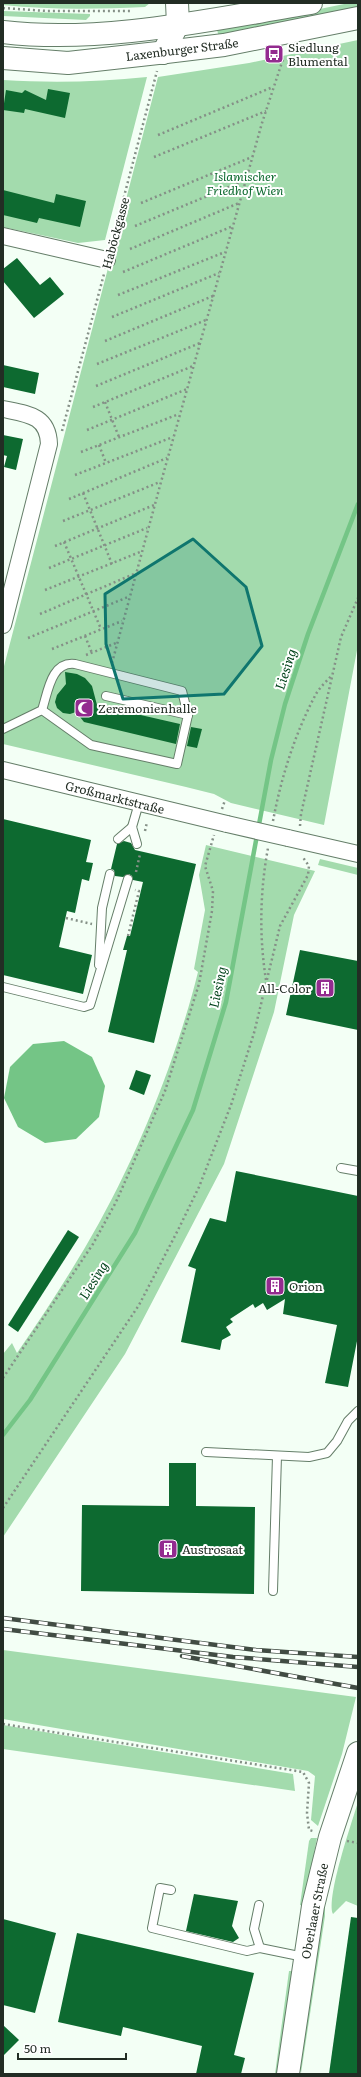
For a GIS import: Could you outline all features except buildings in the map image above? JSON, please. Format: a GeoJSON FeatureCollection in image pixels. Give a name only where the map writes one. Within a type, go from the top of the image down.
{"type":"FeatureCollection","features":[{"type":"Feature","properties":{"kind":"main road","name":"Laxenburger Straße"},"geometry":{"type":"LineString","coordinates":[[3,32],[22,34],[80,34],[154,28],[177,14],[311,3]]}},
{"type":"Feature","properties":{"kind":"main road"},"geometry":{"type":"LineString","coordinates":[[160,53],[177,14]]}},
{"type":"Feature","properties":{"kind":"main road","name":"Laxenburger Straße"},"geometry":{"type":"LineString","coordinates":[[3,58],[68,63],[160,53],[224,45],[358,18]]}},
{"type":"Feature","properties":{"kind":"main road","name":"Oberlaaer Straße"},"geometry":{"type":"LineString","coordinates":[[288,2074],[313,1906],[330,1837],[358,1753]]}},
{"type":"Feature","properties":{"kind":"street"},"geometry":{"type":"LineString","coordinates":[[3,236],[107,260]]}},
{"type":"Feature","properties":{"kind":"street"},"geometry":{"type":"LineString","coordinates":[[3,409],[31,415],[39,419],[47,432],[49,450],[3,625]]}},
{"type":"Feature","properties":{"kind":"street","name":"Großmarktstraße"},"geometry":{"type":"LineString","coordinates":[[3,770],[358,854]]}},
{"type":"Feature","properties":{"kind":"lane"},"geometry":{"type":"LineString","coordinates":[[3,729],[42,710],[56,670],[64,664],[75,664],[111,672],[182,691],[188,715],[177,764],[91,745],[42,710]]}},
{"type":"Feature","properties":{"kind":"lane"},"geometry":{"type":"LineString","coordinates":[[106,696],[188,715]]}},
{"type":"Feature","properties":{"kind":"lane"},"geometry":{"type":"LineString","coordinates":[[137,844],[132,827],[139,803]]}},
{"type":"Feature","properties":{"kind":"lane"},"geometry":{"type":"LineString","coordinates":[[118,839],[132,827]]}},
{"type":"Feature","properties":{"kind":"lane"},"geometry":{"type":"LineString","coordinates":[[99,974],[102,908],[110,874]]}},
{"type":"Feature","properties":{"kind":"lane"},"geometry":{"type":"LineString","coordinates":[[3,987],[87,1007],[92,1003],[99,974],[115,928],[128,879]]}},
{"type":"Feature","properties":{"kind":"lane"},"geometry":{"type":"LineString","coordinates":[[341,1168],[358,1171]]}},
{"type":"Feature","properties":{"kind":"lane"},"geometry":{"type":"LineString","coordinates":[[206,1452],[277,1456],[309,1456],[327,1453],[338,1440],[348,1420],[358,1411]]}},
{"type":"Feature","properties":{"kind":"lane"},"geometry":{"type":"LineString","coordinates":[[273,1591],[277,1456]]}},
{"type":"Feature","properties":{"kind":"lane"},"geometry":{"type":"LineString","coordinates":[[172,1890],[160,1888],[152,1928],[247,1952],[260,1948],[305,1958]]}},
{"type":"Feature","properties":{"kind":"lane"},"geometry":{"type":"LineString","coordinates":[[259,1906],[254,1929],[260,1948]]}},
{"type":"Feature","properties":{"kind":"path"},"geometry":{"type":"LineString","coordinates":[[3,8],[47,11],[135,11]]}},
{"type":"Feature","properties":{"kind":"path","name":"Haböckgasse"},"geometry":{"type":"LineString","coordinates":[[61,436],[156,78],[160,53]]}},
{"type":"Feature","properties":{"kind":"path"},"geometry":{"type":"LineString","coordinates":[[111,672],[117,643],[160,482],[246,179],[283,59]]}},
{"type":"Feature","properties":{"kind":"path"},"geometry":{"type":"LineString","coordinates":[[158,136],[274,86]]}},
{"type":"Feature","properties":{"kind":"path"},"geometry":{"type":"LineString","coordinates":[[154,157],[266,111]]}},
{"type":"Feature","properties":{"kind":"path"},"geometry":{"type":"LineString","coordinates":[[141,203],[253,156]]}},
{"type":"Feature","properties":{"kind":"path"},"geometry":{"type":"LineString","coordinates":[[135,226],[246,179]]}},
{"type":"Feature","properties":{"kind":"path"},"geometry":{"type":"LineString","coordinates":[[130,249],[240,203]]}},
{"type":"Feature","properties":{"kind":"path"},"geometry":{"type":"LineString","coordinates":[[123,272],[233,226]]}},
{"type":"Feature","properties":{"kind":"path"},"geometry":{"type":"LineString","coordinates":[[118,295],[226,251]]}},
{"type":"Feature","properties":{"kind":"path"},"geometry":{"type":"LineString","coordinates":[[112,317],[220,273]]}},
{"type":"Feature","properties":{"kind":"path"},"geometry":{"type":"LineString","coordinates":[[105,341],[213,296]]}},
{"type":"Feature","properties":{"kind":"path"},"geometry":{"type":"LineString","coordinates":[[97,364],[206,320]]}},
{"type":"Feature","properties":{"kind":"path"},"geometry":{"type":"LineString","coordinates":[[96,386],[200,343]]}},
{"type":"Feature","properties":{"kind":"path"},"geometry":{"type":"LineString","coordinates":[[93,407],[193,366]]}},
{"type":"Feature","properties":{"kind":"path"},"geometry":{"type":"LineString","coordinates":[[87,430],[187,388]]}},
{"type":"Feature","properties":{"kind":"path"},"geometry":{"type":"LineString","coordinates":[[105,402],[119,437]]}},
{"type":"Feature","properties":{"kind":"path"},"geometry":{"type":"LineString","coordinates":[[81,452],[180,414]]}},
{"type":"Feature","properties":{"kind":"path"},"geometry":{"type":"LineString","coordinates":[[75,475],[174,436]]}},
{"type":"Feature","properties":{"kind":"path"},"geometry":{"type":"LineString","coordinates":[[99,445],[106,463]]}},
{"type":"Feature","properties":{"kind":"path"},"geometry":{"type":"LineString","coordinates":[[69,499],[167,458]]}},
{"type":"Feature","properties":{"kind":"path"},"geometry":{"type":"LineString","coordinates":[[63,521],[160,482]]}},
{"type":"Feature","properties":{"kind":"path"},"geometry":{"type":"LineString","coordinates":[[83,493],[112,564]]}},
{"type":"Feature","properties":{"kind":"path"},"geometry":{"type":"LineString","coordinates":[[55,546],[154,505]]}},
{"type":"Feature","properties":{"kind":"path"},"geometry":{"type":"LineString","coordinates":[[49,568],[148,528]]}},
{"type":"Feature","properties":{"kind":"path"},"geometry":{"type":"LineString","coordinates":[[64,542],[101,629]]}},
{"type":"Feature","properties":{"kind":"path"},"geometry":{"type":"LineString","coordinates":[[45,590],[141,552]]}},
{"type":"Feature","properties":{"kind":"path"},"geometry":{"type":"LineString","coordinates":[[40,614],[135,574]]}},
{"type":"Feature","properties":{"kind":"path"},"geometry":{"type":"LineString","coordinates":[[28,638],[129,597]]}},
{"type":"Feature","properties":{"kind":"path"},"geometry":{"type":"LineString","coordinates":[[301,814],[341,636],[358,598]]}},
{"type":"Feature","properties":{"kind":"path"},"geometry":{"type":"LineString","coordinates":[[52,650],[123,621]]}},
{"type":"Feature","properties":{"kind":"path"},"geometry":{"type":"LineString","coordinates":[[85,636],[92,652]]}},
{"type":"Feature","properties":{"kind":"path"},"geometry":{"type":"LineString","coordinates":[[84,656],[117,643]]}},
{"type":"Feature","properties":{"kind":"path"},"geometry":{"type":"LineString","coordinates":[[3,1378],[93,1244],[116,1202],[165,1091],[199,984],[212,912],[213,891],[205,866],[223,823]]}},
{"type":"Feature","properties":{"kind":"path"},"geometry":{"type":"LineString","coordinates":[[3,1508],[139,1305],[199,1186],[232,1105],[254,1033],[280,926],[309,871]]}},
{"type":"Feature","properties":{"kind":"path"},"geometry":{"type":"LineString","coordinates":[[3,1724],[302,1772],[309,1783],[307,1813],[309,1830],[330,1837]]}},
{"type":"Feature","properties":{"kind":"path"},"geometry":{"type":"LineString","coordinates":[[352,1842],[358,1843]]}},
{"type":"Feature","properties":{"kind":"highlighted area"},"geometry":{"type":"Polygon","coordinates":[[[193,539],[246,587],[262,646],[224,694],[123,699],[106,644],[105,594],[193,539]]]}},
{"type":"Feature","properties":{"kind":"green space"},"geometry":{"type":"Polygon","coordinates":[[[3,3],[150,3],[145,7],[74,9],[21,7],[3,5],[3,3]]]}},
{"type":"Feature","properties":{"kind":"green space"},"geometry":{"type":"Polygon","coordinates":[[[349,3],[358,3],[358,9],[219,37],[217,30],[349,3]]]}},
{"type":"Feature","properties":{"kind":"green space"},"geometry":{"type":"Polygon","coordinates":[[[3,11],[90,14],[90,16],[86,20],[3,16],[3,11]]]}},
{"type":"Feature","properties":{"kind":"green space","name":"Islamischer Friedhof Wien"},"geometry":{"type":"Polygon","coordinates":[[[358,40],[358,645],[324,825],[231,803],[214,794],[3,744],[3,670],[158,77],[249,63],[358,40]]]}},
{"type":"Feature","properties":{"kind":"green space"},"geometry":{"type":"Polygon","coordinates":[[[147,77],[105,240],[78,243],[3,227],[3,80],[75,82],[147,77]]]}},
{"type":"Feature","properties":{"kind":"green space"},"geometry":{"type":"Polygon","coordinates":[[[206,845],[315,871],[294,915],[274,1012],[224,1164],[125,1354],[3,1537],[3,1354],[12,1343],[17,1353],[80,1256],[99,1223],[129,1164],[169,1068],[180,1036],[198,972],[194,969],[205,910],[199,875],[206,845]]]}},
{"type":"Feature","properties":{"kind":"green space"},"geometry":{"type":"Polygon","coordinates":[[[320,859],[358,868],[358,875],[318,865],[320,859]]]}},
{"type":"Feature","properties":{"kind":"green space"},"geometry":{"type":"Polygon","coordinates":[[[3,1650],[356,1697],[342,1754],[318,1826],[311,1820],[315,1776],[308,1771],[3,1719],[3,1650]]]}},
{"type":"Feature","properties":{"kind":"green space"},"geometry":{"type":"Polygon","coordinates":[[[3,1725],[293,1774],[295,1791],[3,1749],[3,1725]]]}},
{"type":"Feature","properties":{"kind":"green space"},"geometry":{"type":"Polygon","coordinates":[[[358,1802],[358,1906],[346,1901],[333,1914],[333,1892],[336,1876],[358,1802]]]}},
{"type":"Feature","properties":{"kind":"green space"},"geometry":{"type":"Polygon","coordinates":[[[311,1838],[317,1838],[304,1906],[300,1905],[309,1841],[311,1838]]]}},
{"type":"Feature","properties":{"kind":"green space"},"geometry":{"type":"Polygon","coordinates":[[[325,1904],[325,1916],[301,2073],[297,2057],[319,1917],[325,1904]]]}},
{"type":"Feature","properties":{"kind":"green space"},"geometry":{"type":"Polygon","coordinates":[[[289,1971],[292,1971],[293,1975],[281,2074],[275,2074],[289,1971]]]}},
{"type":"Feature","properties":{"kind":"shaded area"},"geometry":{"type":"Polygon","coordinates":[[[64,1041],[92,1057],[105,1086],[99,1117],[76,1139],[45,1143],[18,1127],[4,1098],[10,1067],[33,1044],[64,1041]]]}},
{"type":"Feature","properties":{"kind":"waterway","name":"Liesing"},"geometry":{"type":"LineString","coordinates":[[3,1435],[30,1400],[135,1233],[193,1110],[226,1002],[271,760],[285,704],[308,634],[358,504]]}},
{"type":"Feature","properties":{"kind":"railway"},"geometry":{"type":"LineString","coordinates":[[3,1618],[256,1650],[358,1657]]}},
{"type":"Feature","properties":{"kind":"railway"},"geometry":{"type":"LineString","coordinates":[[3,1629],[233,1657],[358,1667]]}},
{"type":"Feature","properties":{"kind":"railway"},"geometry":{"type":"LineString","coordinates":[[182,1656],[358,1688]]}},
{"type":"Feature","properties":{"kind":"place","name":"Siedlung Blumental"},"geometry":{"type":"Point","coordinates":[274,54]}},
{"type":"Feature","properties":{"kind":"place","name":"Zeremonienhalle"},"geometry":{"type":"Point","coordinates":[84,708]}},
{"type":"Feature","properties":{"kind":"place","name":"All-Color"},"geometry":{"type":"Point","coordinates":[325,988]}},
{"type":"Feature","properties":{"kind":"place","name":"Orion"},"geometry":{"type":"Point","coordinates":[275,1286]}},
{"type":"Feature","properties":{"kind":"place","name":"Austrosaat"},"geometry":{"type":"Point","coordinates":[168,1549]}}]}
